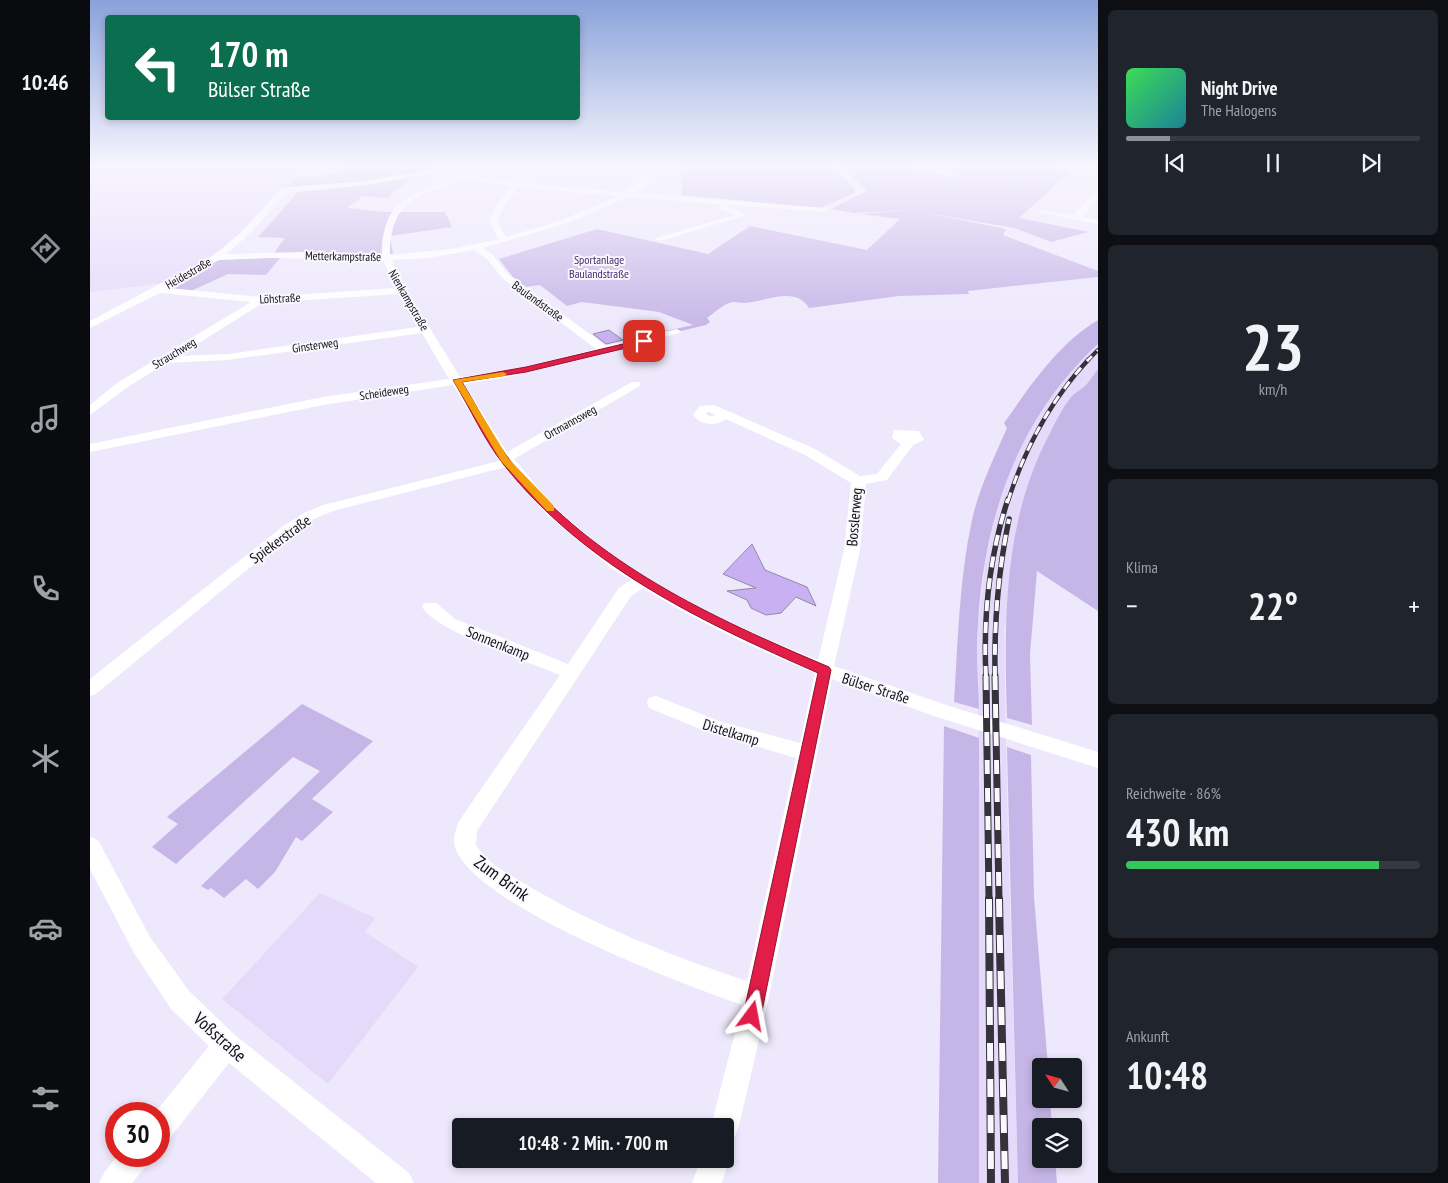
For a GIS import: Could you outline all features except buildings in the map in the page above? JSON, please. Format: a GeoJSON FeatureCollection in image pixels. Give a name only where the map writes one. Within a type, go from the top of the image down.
{"type":"FeatureCollection","features":[{"type":"Feature","properties":{"kind":"street","name":"Heidestraße"},"geometry":{"type":"LineString","coordinates":[[90,325],[159,290],[217,257],[242,236],[258,219]]}},
{"type":"Feature","properties":{"kind":"street","name":"Nienkampstraße"},"geometry":{"type":"LineString","coordinates":[[391,219],[388,225],[386,258],[402,291],[457,380]]}},
{"type":"Feature","properties":{"kind":"street"},"geometry":{"type":"LineString","coordinates":[[495,219],[503,239]]}},
{"type":"Feature","properties":{"kind":"street","name":"Metterkampstraße"},"geometry":{"type":"LineString","coordinates":[[217,257],[302,255],[358,259],[429,255],[503,239],[570,219]]}},
{"type":"Feature","properties":{"kind":"street"},"geometry":{"type":"LineString","coordinates":[[657,239],[728,219]]}},
{"type":"Feature","properties":{"kind":"street"},"geometry":{"type":"LineString","coordinates":[[1083,219],[1098,222]]}},
{"type":"Feature","properties":{"kind":"street","name":"Baulandstraße"},"geometry":{"type":"LineString","coordinates":[[474,246],[490,257],[505,276],[516,285],[606,351]]}},
{"type":"Feature","properties":{"kind":"street","name":"Löhstraße"},"geometry":{"type":"LineString","coordinates":[[159,290],[261,300],[402,291]]}},
{"type":"Feature","properties":{"kind":"street","name":"Strauchweg"},"geometry":{"type":"LineString","coordinates":[[90,411],[121,386],[261,300]]}},
{"type":"Feature","properties":{"kind":"street","name":"Ginsterweg"},"geometry":{"type":"LineString","coordinates":[[162,360],[203,359],[426,329]]}},
{"type":"Feature","properties":{"kind":"street","name":"Scheideweg"},"geometry":{"type":"LineString","coordinates":[[90,448],[288,408],[457,380],[507,374],[677,332]]}},
{"type":"Feature","properties":{"kind":"street","name":"Ginsterweg"},"geometry":{"type":"LineString","coordinates":[[179,350],[203,359]]}},
{"type":"Feature","properties":{"kind":"street","name":"Bülser Straße"},"geometry":{"type":"LineString","coordinates":[[457,380],[506,461],[562,520],[590,544],[641,581],[731,630],[825,670],[1098,760]]}},
{"type":"Feature","properties":{"kind":"street","name":"Ortmannsweg"},"geometry":{"type":"LineString","coordinates":[[506,461],[636,384]]}},
{"type":"Feature","properties":{"kind":"street","name":"Bosslerweg"},"geometry":{"type":"LineString","coordinates":[[724,415],[810,452],[858,481],[859,495],[852,550],[825,670]]}},
{"type":"Feature","properties":{"kind":"street"},"geometry":{"type":"LineString","coordinates":[[858,481],[877,479],[882,476],[909,442]]}},
{"type":"Feature","properties":{"kind":"street","name":"Spiekerstraße"},"geometry":{"type":"LineString","coordinates":[[90,689],[285,531],[310,516],[346,502],[506,461]]}},
{"type":"Feature","properties":{"kind":"street","name":"Zum Brink"},"geometry":{"type":"LineString","coordinates":[[641,581],[625,592],[571,672],[468,828],[465,844],[467,851],[487,872],[569,922],[686,974],[756,997]]}},
{"type":"Feature","properties":{"kind":"street","name":"Sonnenkamp"},"geometry":{"type":"LineString","coordinates":[[430,607],[449,623],[571,672]]}},
{"type":"Feature","properties":{"kind":"street"},"geometry":{"type":"LineString","coordinates":[[727,1118],[756,997],[809,754],[825,670]]}},
{"type":"Feature","properties":{"kind":"street","name":"Distelkamp"},"geometry":{"type":"LineString","coordinates":[[656,703],[687,718],[731,733],[809,754]]}},
{"type":"Feature","properties":{"kind":"street","name":"Voßstraße"},"geometry":{"type":"LineString","coordinates":[[90,847],[147,953],[180,1000],[227,1045],[399,1183]]}},
{"type":"Feature","properties":{"kind":"street"},"geometry":{"type":"LineString","coordinates":[[170,1115],[227,1045]]}},
{"type":"Feature","properties":{"kind":"street"},"geometry":{"type":"LineString","coordinates":[[114,1183],[127,1167]]}},
{"type":"Feature","properties":{"kind":"street"},"geometry":{"type":"LineString","coordinates":[[707,1183],[712,1168]]}},
{"type":"Feature","properties":{"kind":"shaded area"},"geometry":{"type":"Polygon","coordinates":[[[90,219],[253,219],[232,242],[172,282],[90,292],[90,219]]]}},
{"type":"Feature","properties":{"kind":"shaded area"},"geometry":{"type":"Polygon","coordinates":[[[1098,344],[1098,369],[1084,387],[1072,396],[1004,629],[1018,1183],[979,1183],[978,623],[986,559],[998,503],[1014,460],[1033,423],[1055,390],[1078,363],[1098,344]]]}},
{"type":"Feature","properties":{"kind":"shaded area"},"geometry":{"type":"Polygon","coordinates":[[[320,893],[375,918],[365,932],[418,967],[328,1084],[222,999],[320,893]]]}},
{"type":"Feature","properties":{"kind":"green space"},"geometry":{"type":"Polygon","coordinates":[[[274,219],[448,219],[452,227],[390,236],[393,254],[274,253],[285,238],[258,237],[274,219]]]}},
{"type":"Feature","properties":{"kind":"green space","name":"Sportanlage Baulandstraße"},"geometry":{"type":"Polygon","coordinates":[[[900,219],[957,219],[1002,228],[1006,230],[1003,235],[1098,271],[1098,277],[968,291],[969,294],[899,296],[809,308],[796,297],[788,296],[744,303],[733,302],[723,306],[707,318],[710,322],[706,325],[672,333],[666,331],[693,325],[659,312],[582,302],[567,306],[540,285],[526,287],[513,277],[499,259],[597,229],[708,254],[750,226],[867,250],[900,219]]]}},
{"type":"Feature","properties":{"kind":"green space","name":"Sportanlage Baulandstraße"},"geometry":{"type":"Polygon","coordinates":[[[962,219],[1025,219],[1089,232],[1051,242],[1014,228],[962,219]]]}},
{"type":"Feature","properties":{"kind":"green space"},"geometry":{"type":"Polygon","coordinates":[[[281,257],[266,275],[228,274],[191,291],[168,288],[216,260],[281,257]]]}},
{"type":"Feature","properties":{"kind":"green space"},"geometry":{"type":"Polygon","coordinates":[[[1098,320],[1098,344],[1070,373],[1046,404],[1027,436],[1011,471],[998,507],[988,544],[982,582],[977,644],[979,709],[954,702],[964,565],[972,520],[987,473],[1007,428],[1004,423],[1035,380],[1057,354],[1083,330],[1098,320]]]}},
{"type":"Feature","properties":{"kind":"green space"},"geometry":{"type":"Polygon","coordinates":[[[1098,369],[1098,611],[1037,571],[1030,654],[1032,725],[1007,718],[1007,611],[1009,575],[1014,540],[1033,472],[1047,439],[1068,401],[1084,387],[1098,369]]]}},
{"type":"Feature","properties":{"kind":"green space"},"geometry":{"type":"Polygon","coordinates":[[[302,704],[373,741],[312,799],[333,812],[302,841],[296,837],[275,872],[258,889],[246,879],[224,898],[211,888],[208,890],[201,886],[320,771],[293,757],[176,864],[152,847],[178,824],[167,817],[302,704]]]}},
{"type":"Feature","properties":{"kind":"green space"},"geometry":{"type":"Polygon","coordinates":[[[944,726],[979,738],[979,1183],[938,1183],[944,726]]]}},
{"type":"Feature","properties":{"kind":"green space"},"geometry":{"type":"Polygon","coordinates":[[[1007,747],[1031,755],[1034,897],[1047,1058],[1032,1058],[1032,1108],[1051,1108],[1051,1118],[1032,1118],[1032,1168],[1056,1168],[1057,1183],[1018,1183],[1007,747]]]}},
{"type":"Feature","properties":{"kind":"railway"},"geometry":{"type":"LineString","coordinates":[[1088,360],[1098,350]]}},
{"type":"Feature","properties":{"kind":"railway"},"geometry":{"type":"LineString","coordinates":[[1008,501],[1022,462],[1040,426],[1062,392],[1088,360]]}},
{"type":"Feature","properties":{"kind":"railway"},"geometry":{"type":"LineString","coordinates":[[986,677],[985,655],[989,587],[996,543],[1008,499]]}},
{"type":"Feature","properties":{"kind":"railway"},"geometry":{"type":"LineString","coordinates":[[995,676],[998,598],[1002,558],[1009,519]]}},
{"type":"Feature","properties":{"kind":"railway"},"geometry":{"type":"LineString","coordinates":[[986,676],[989,900]]}},
{"type":"Feature","properties":{"kind":"railway"},"geometry":{"type":"LineString","coordinates":[[995,676],[999,900]]}},
{"type":"Feature","properties":{"kind":"railway"},"geometry":{"type":"LineString","coordinates":[[989,899],[991,1183]]}},
{"type":"Feature","properties":{"kind":"railway"},"geometry":{"type":"LineString","coordinates":[[999,899],[1005,1183]]}},
{"type":"Feature","properties":{"kind":"slow traffic"},"geometry":{"type":"LineString","coordinates":[[503,374],[457,380],[504,459],[550,509]]}},
{"type":"Feature","properties":{"kind":"route"},"geometry":{"type":"LineString","coordinates":[[644,341],[507,374],[457,380],[507,463],[547,506],[590,544],[634,576],[683,605],[731,630],[790,657],[825,670],[809,754],[752,1016]]}}]}
